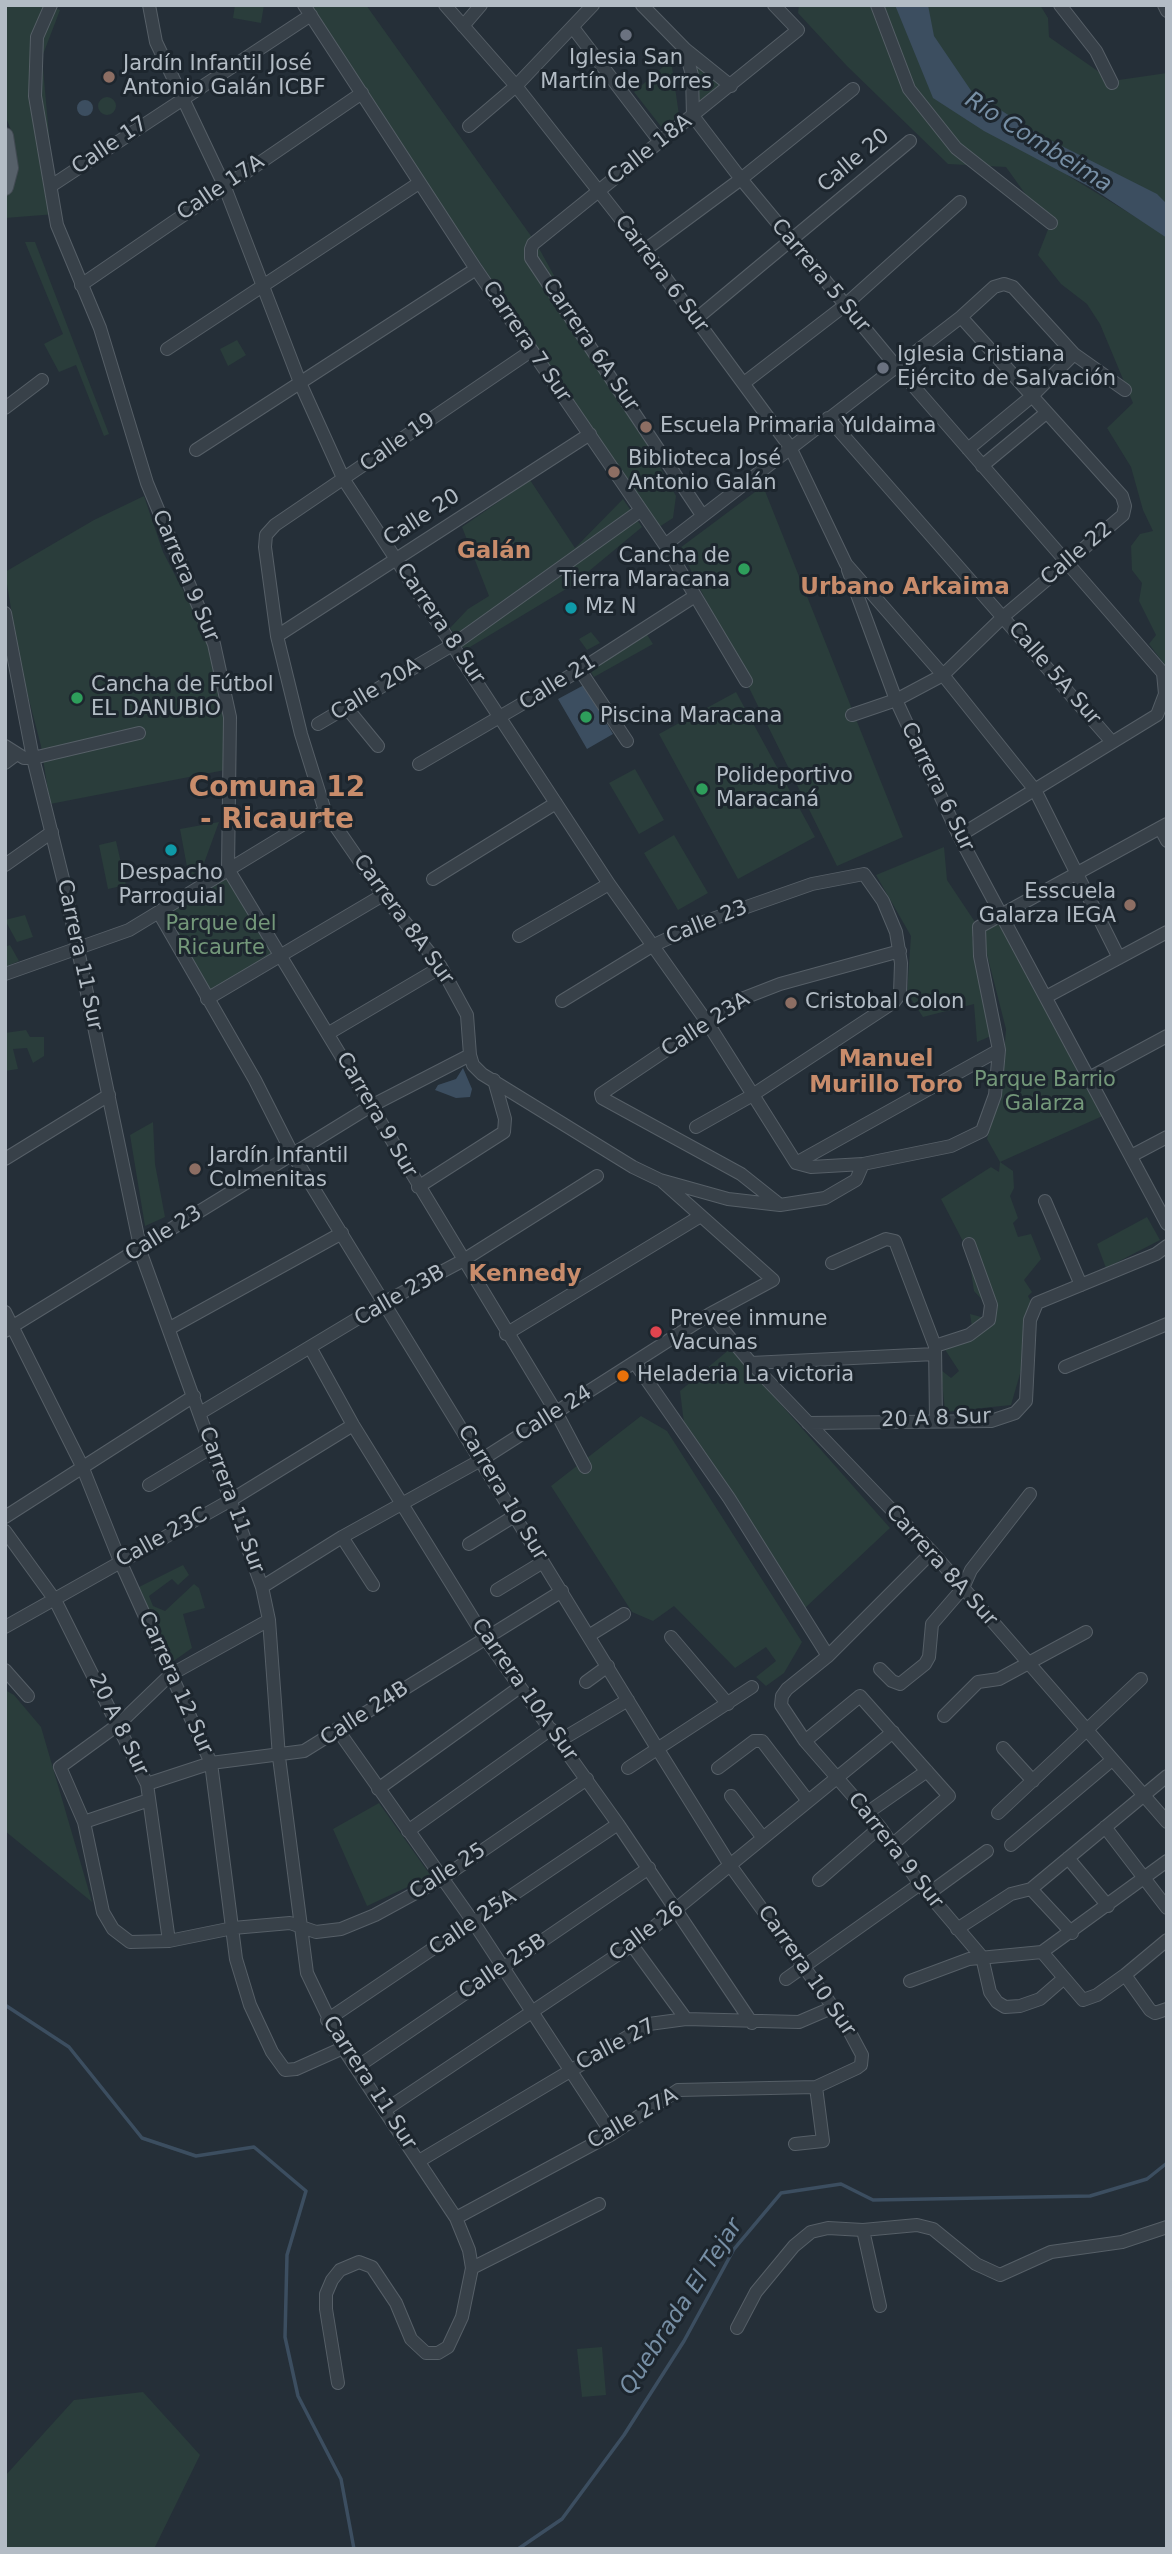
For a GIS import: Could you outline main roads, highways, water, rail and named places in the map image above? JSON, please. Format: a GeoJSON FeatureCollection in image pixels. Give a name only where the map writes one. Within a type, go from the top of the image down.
{"type":"FeatureCollection","features":[{"type":"Feature","properties":{"kind":"main road"},"geometry":{"type":"LineString","coordinates":[[5,135],[10,168],[5,187]]}},
{"type":"Feature","properties":{"kind":"water","name":"Río Combeima"},"geometry":{"type":"Polygon","coordinates":[[[895,5],[928,5],[934,36],[972,92],[1040,135],[1157,194],[1167,204],[1167,238],[1090,187],[984,131],[933,98],[895,5]]]}},
{"type":"Feature","properties":{"kind":"water"},"geometry":{"type":"Polygon","coordinates":[[[82,100],[88,100],[93,108],[91,114],[82,116],[77,111],[77,105],[82,100]]]}},
{"type":"Feature","properties":{"kind":"water","name":"Piscina Maracana"},"geometry":{"type":"Polygon","coordinates":[[[584,685],[613,734],[587,749],[558,699],[584,685]]]}},
{"type":"Feature","properties":{"kind":"water"},"geometry":{"type":"Polygon","coordinates":[[[463,1068],[472,1089],[470,1097],[456,1098],[435,1090],[438,1085],[456,1079],[463,1068]]]}},
{"type":"Feature","properties":{"kind":"waterway","name":"Quebrada El Tejar"},"geometry":{"type":"LineString","coordinates":[[5,2005],[69,2047],[142,2138],[196,2156],[254,2147],[306,2191],[287,2255],[285,2337],[298,2396],[341,2479],[354,2549]]}},
{"type":"Feature","properties":{"kind":"waterway","name":"Quebrada El Tejar"},"geometry":{"type":"LineString","coordinates":[[518,2549],[562,2519],[624,2435],[684,2341],[734,2249],[781,2193],[841,2184],[873,2200],[1090,2196],[1147,2179],[1167,2163]]}},
{"type":"Feature","properties":{"kind":"place","name":"Iglesia San Martín de Porres"},"geometry":{"type":"Point","coordinates":[626,35]}},
{"type":"Feature","properties":{"kind":"place","name":"Jardín Infantil José Antonio Galán ICBF"},"geometry":{"type":"Point","coordinates":[109,77]}},
{"type":"Feature","properties":{"kind":"place","name":"Iglesia Cristiana Ejército de Salvación"},"geometry":{"type":"Point","coordinates":[883,368]}},
{"type":"Feature","properties":{"kind":"place","name":"Escuela Primaria Yuldaima"},"geometry":{"type":"Point","coordinates":[646,427]}},
{"type":"Feature","properties":{"kind":"place","name":"Biblioteca José Antonio Galán"},"geometry":{"type":"Point","coordinates":[614,472]}},
{"type":"Feature","properties":{"kind":"place","name":"Cancha de Tierra Maracana"},"geometry":{"type":"Point","coordinates":[744,569]}},
{"type":"Feature","properties":{"kind":"place","name":"Mz N"},"geometry":{"type":"Point","coordinates":[571,608]}},
{"type":"Feature","properties":{"kind":"place","name":"Cancha de Fútbol EL DANUBIO"},"geometry":{"type":"Point","coordinates":[77,698]}},
{"type":"Feature","properties":{"kind":"place","name":"Piscina Maracana"},"geometry":{"type":"Point","coordinates":[586,717]}},
{"type":"Feature","properties":{"kind":"place","name":"Polideportivo Maracaná"},"geometry":{"type":"Point","coordinates":[702,789]}},
{"type":"Feature","properties":{"kind":"place","name":"Despacho Parroquial"},"geometry":{"type":"Point","coordinates":[171,850]}},
{"type":"Feature","properties":{"kind":"place","name":"Esscuela Galarza IEGA"},"geometry":{"type":"Point","coordinates":[1130,905]}},
{"type":"Feature","properties":{"kind":"place","name":"Cristobal Colon"},"geometry":{"type":"Point","coordinates":[791,1003]}},
{"type":"Feature","properties":{"kind":"place","name":"Jardín Infantil Colmenitas"},"geometry":{"type":"Point","coordinates":[195,1169]}},
{"type":"Feature","properties":{"kind":"place","name":"Prevee inmune Vacunas"},"geometry":{"type":"Point","coordinates":[656,1332]}},
{"type":"Feature","properties":{"kind":"place","name":"Heladeria La victoria"},"geometry":{"type":"Point","coordinates":[623,1376]}},
{"type":"Feature","properties":{"kind":"district","name":"Galán"},"geometry":{"type":"Point","coordinates":[494,552]}},
{"type":"Feature","properties":{"kind":"district","name":"Urbano Arkaima"},"geometry":{"type":"Point","coordinates":[905,588]}},
{"type":"Feature","properties":{"kind":"district","name":"Comuna 12 - Ricaurte"},"geometry":{"type":"Point","coordinates":[277,805]}},
{"type":"Feature","properties":{"kind":"district","name":"Manuel Murillo Toro"},"geometry":{"type":"Point","coordinates":[886,1073]}},
{"type":"Feature","properties":{"kind":"district","name":"Kennedy"},"geometry":{"type":"Point","coordinates":[525,1275]}},
{"type":"Feature","properties":{"kind":"park label","name":"Parque del Ricaurte"},"geometry":{"type":"Point","coordinates":[221,937]}},
{"type":"Feature","properties":{"kind":"park label","name":"Parque Barrio Galarza"},"geometry":{"type":"Point","coordinates":[1045,1093]}}]}
